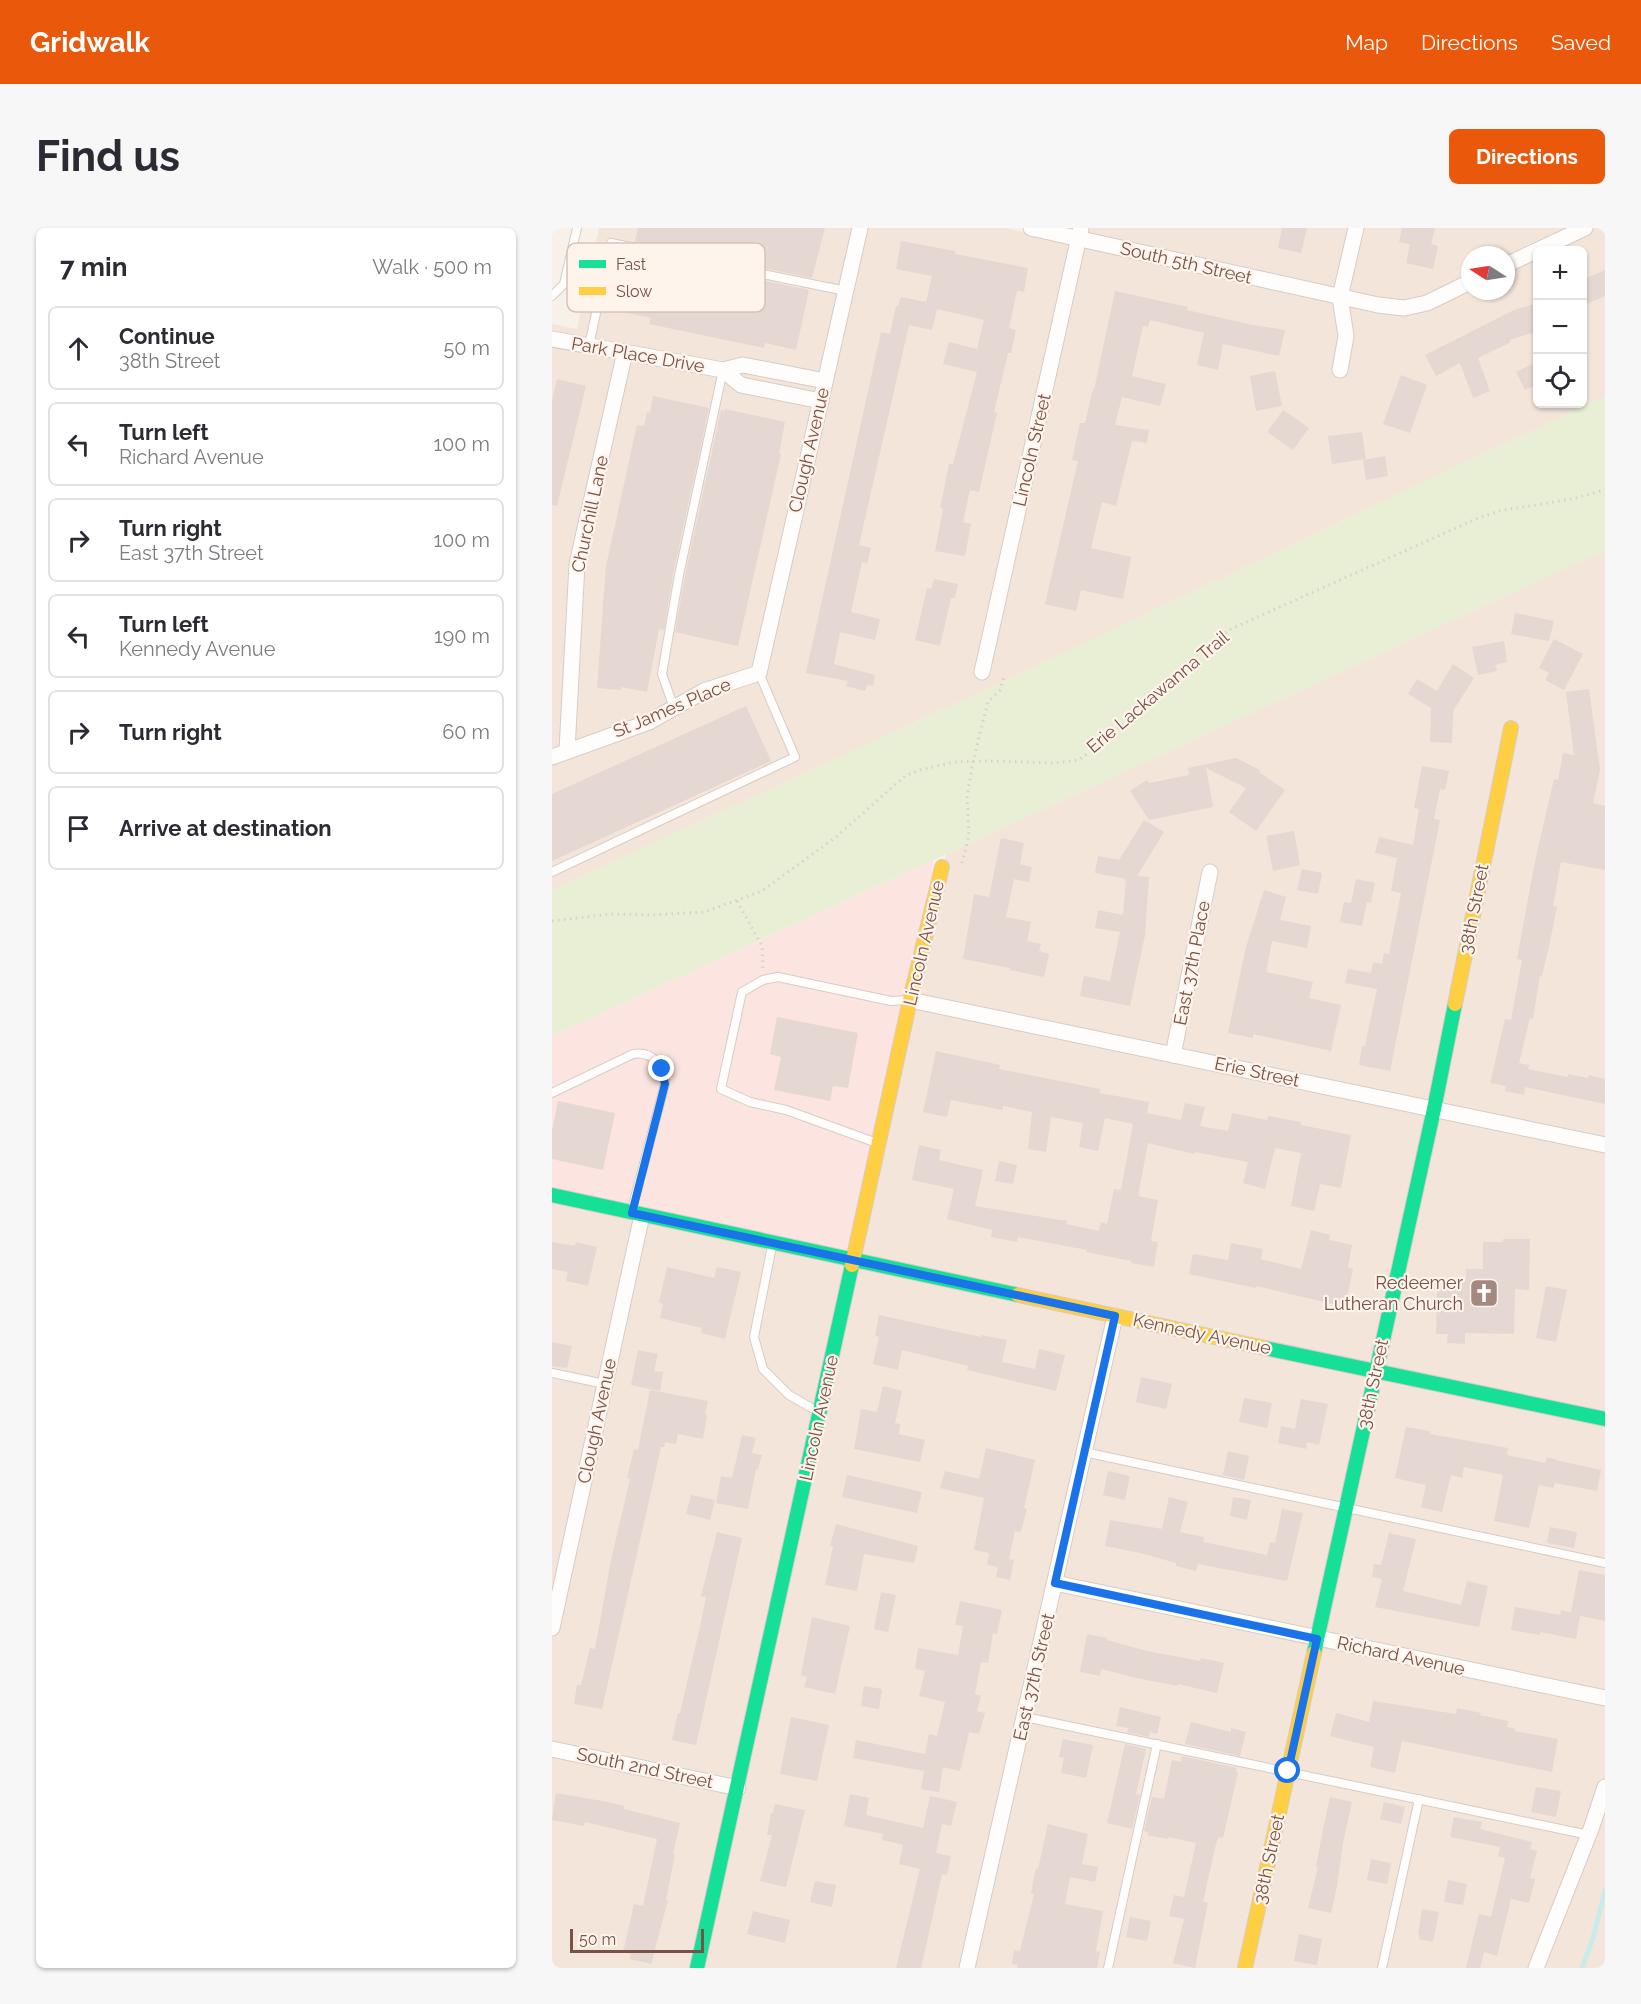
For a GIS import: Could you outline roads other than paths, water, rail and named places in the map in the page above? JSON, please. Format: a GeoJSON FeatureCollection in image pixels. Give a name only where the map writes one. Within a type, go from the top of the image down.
{"type":"FeatureCollection","features":[{"type":"Feature","properties":{"kind":"street","name":"Clough Avenue"},"geometry":{"type":"LineString","coordinates":[[759,672],[860,228]]}},
{"type":"Feature","properties":{"kind":"street","name":"South 5th Street"},"geometry":{"type":"LineString","coordinates":[[1031,228],[1079,233],[1378,306],[1404,308],[1427,303],[1461,286]]}},
{"type":"Feature","properties":{"kind":"street"},"geometry":{"type":"LineString","coordinates":[[1340,370],[1346,336],[1340,297],[1356,228]]}},
{"type":"Feature","properties":{"kind":"street"},"geometry":{"type":"LineString","coordinates":[[1515,261],[1585,228]]}},
{"type":"Feature","properties":{"kind":"street","name":"Lincoln Street"},"geometry":{"type":"LineString","coordinates":[[982,672],[1079,233]]}},
{"type":"Feature","properties":{"kind":"street","name":"Park Place Drive"},"geometry":{"type":"LineString","coordinates":[[552,339],[723,370],[743,365],[825,381]]}},
{"type":"Feature","properties":{"kind":"street","name":"Churchill Lane"},"geometry":{"type":"LineString","coordinates":[[567,750],[577,564],[625,352]]}},
{"type":"Feature","properties":{"kind":"street","name":"Park Place Drive"},"geometry":{"type":"LineString","coordinates":[[723,370],[741,385],[821,401]]}},
{"type":"Feature","properties":{"kind":"street","name":"St James Place"},"geometry":{"type":"LineString","coordinates":[[552,757],[649,722],[704,692],[759,672]]}},
{"type":"Feature","properties":{"kind":"street","name":"38th Street"},"geometry":{"type":"LineString","coordinates":[[1245,1968],[1434,1109],[1511,728]]}},
{"type":"Feature","properties":{"kind":"street","name":"Lincoln Avenue"},"geometry":{"type":"LineString","coordinates":[[698,1968],[910,1000],[942,867]]}},
{"type":"Feature","properties":{"kind":"street","name":"East 37th Place"},"geometry":{"type":"LineString","coordinates":[[1173,1054],[1210,872]]}},
{"type":"Feature","properties":{"kind":"street","name":"Erie Street"},"geometry":{"type":"LineString","coordinates":[[910,1000],[1605,1145]]}},
{"type":"Feature","properties":{"kind":"street","name":"Kennedy Avenue"},"geometry":{"type":"LineString","coordinates":[[552,1195],[1605,1419]]}},
{"type":"Feature","properties":{"kind":"street","name":"Clough Avenue"},"geometry":{"type":"LineString","coordinates":[[552,1628],[606,1384],[637,1214]]}},
{"type":"Feature","properties":{"kind":"street","name":"East 37th Street"},"geometry":{"type":"LineString","coordinates":[[967,1968],[1115,1316]]}},
{"type":"Feature","properties":{"kind":"street","name":"Richard Avenue"},"geometry":{"type":"LineString","coordinates":[[1055,1583],[1605,1698]]}},
{"type":"Feature","properties":{"kind":"street","name":"South 2nd Street"},"geometry":{"type":"LineString","coordinates":[[552,1749],[738,1788]]}},
{"type":"Feature","properties":{"kind":"street"},"geometry":{"type":"LineString","coordinates":[[1536,1968],[1605,1787]]}},
{"type":"Feature","properties":{"kind":"lane"},"geometry":{"type":"LineString","coordinates":[[574,243],[577,228]]}},
{"type":"Feature","properties":{"kind":"lane"},"geometry":{"type":"LineString","coordinates":[[552,296],[564,284],[567,271]]}},
{"type":"Feature","properties":{"kind":"lane"},"geometry":{"type":"LineString","coordinates":[[765,274],[846,291]]}},
{"type":"Feature","properties":{"kind":"lane"},"geometry":{"type":"LineString","coordinates":[[589,346],[596,312]]}},
{"type":"Feature","properties":{"kind":"lane"},"geometry":{"type":"LineString","coordinates":[[674,708],[662,674],[679,574],[723,370]]}},
{"type":"Feature","properties":{"kind":"lane"},"geometry":{"type":"LineString","coordinates":[[552,872],[795,757],[759,672]]}},
{"type":"Feature","properties":{"kind":"lane"},"geometry":{"type":"LineString","coordinates":[[879,1144],[786,1110],[750,1102],[721,1089],[742,992],[763,980],[778,977],[891,1001],[910,1000]]}},
{"type":"Feature","properties":{"kind":"lane"},"geometry":{"type":"LineString","coordinates":[[552,1093],[633,1054],[646,1054],[657,1061],[665,1076],[665,1084],[637,1214]]}},
{"type":"Feature","properties":{"kind":"lane"},"geometry":{"type":"LineString","coordinates":[[773,1243],[754,1337],[763,1369],[789,1395],[820,1413]]}},
{"type":"Feature","properties":{"kind":"lane"},"geometry":{"type":"LineString","coordinates":[[552,1373],[606,1384]]}},
{"type":"Feature","properties":{"kind":"lane"},"geometry":{"type":"LineString","coordinates":[[1084,1452],[1605,1563]]}},
{"type":"Feature","properties":{"kind":"lane"},"geometry":{"type":"LineString","coordinates":[[1025,1717],[1589,1834]]}},
{"type":"Feature","properties":{"kind":"lane"},"geometry":{"type":"LineString","coordinates":[[1108,1968],[1157,1744]]}},
{"type":"Feature","properties":{"kind":"lane"},"geometry":{"type":"LineString","coordinates":[[1382,1968],[1419,1799]]}},
{"type":"Feature","properties":{"kind":"waterway"},"geometry":{"type":"LineString","coordinates":[[1582,1968],[1593,1938],[1605,1891]]}},
{"type":"Feature","properties":{"kind":"place","name":"Redeemer Lutheran Church"},"geometry":{"type":"Point","coordinates":[1484,1293]}}]}
